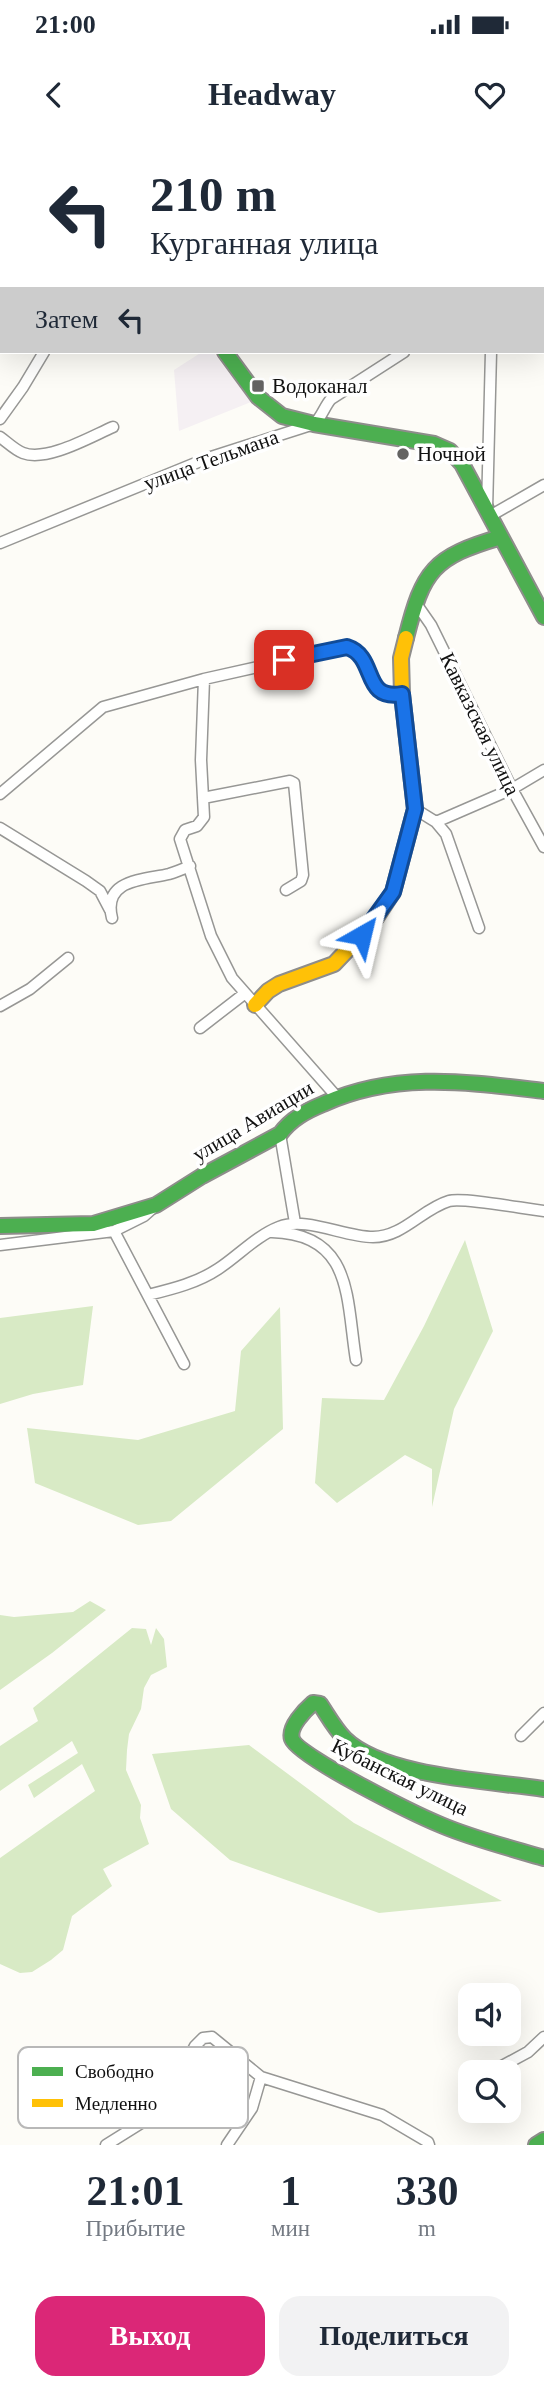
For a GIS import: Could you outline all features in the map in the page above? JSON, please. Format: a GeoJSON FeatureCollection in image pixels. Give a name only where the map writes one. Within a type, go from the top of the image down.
{"type":"FeatureCollection","features":[{"type":"Feature","properties":{"kind":"street"},"geometry":{"type":"LineString","coordinates":[[0,419],[43,354]]}},
{"type":"Feature","properties":{"kind":"street"},"geometry":{"type":"LineString","coordinates":[[226,354],[258,397],[282,416],[434,444],[450,451],[462,464],[544,617]]}},
{"type":"Feature","properties":{"kind":"street"},"geometry":{"type":"LineString","coordinates":[[314,424],[331,399],[401,354]]}},
{"type":"Feature","properties":{"kind":"street"},"geometry":{"type":"LineString","coordinates":[[488,513],[491,354]]}},
{"type":"Feature","properties":{"kind":"street","name":"улица Тельмана"},"geometry":{"type":"LineString","coordinates":[[0,542],[208,458],[314,424]]}},
{"type":"Feature","properties":{"kind":"street"},"geometry":{"type":"LineString","coordinates":[[0,437],[21,453],[35,456],[53,453],[113,427]]}},
{"type":"Feature","properties":{"kind":"street"},"geometry":{"type":"LineString","coordinates":[[488,513],[544,485]]}},
{"type":"Feature","properties":{"kind":"street"},"geometry":{"type":"LineString","coordinates":[[255,1005],[268,990],[279,984],[334,964],[372,924],[393,892],[415,809],[402,694],[401,658],[415,602],[432,571],[449,558],[471,546],[501,537]]}},
{"type":"Feature","properties":{"kind":"street","name":"Кавказская улица"},"geometry":{"type":"LineString","coordinates":[[415,602],[436,635],[512,789],[544,846]]}},
{"type":"Feature","properties":{"kind":"street"},"geometry":{"type":"LineString","coordinates":[[0,794],[103,707],[204,679],[347,647],[362,656],[381,694],[402,694]]}},
{"type":"Feature","properties":{"kind":"street"},"geometry":{"type":"LineString","coordinates":[[204,679],[201,760],[204,817],[197,826],[185,830],[180,839],[216,947],[232,978],[336,1096]]}},
{"type":"Feature","properties":{"kind":"street"},"geometry":{"type":"LineString","coordinates":[[436,822],[512,789],[544,770]]}},
{"type":"Feature","properties":{"kind":"street"},"geometry":{"type":"LineString","coordinates":[[203,798],[290,781],[295,783],[303,875],[300,881],[286,891]]}},
{"type":"Feature","properties":{"kind":"street"},"geometry":{"type":"LineString","coordinates":[[415,809],[436,822],[446,834],[479,929]]}},
{"type":"Feature","properties":{"kind":"street"},"geometry":{"type":"LineString","coordinates":[[0,828],[100,891],[111,914],[111,901],[115,893],[126,884],[190,866]]}},
{"type":"Feature","properties":{"kind":"street"},"geometry":{"type":"LineString","coordinates":[[0,1006],[30,989],[68,958]]}},
{"type":"Feature","properties":{"kind":"street"},"geometry":{"type":"LineString","coordinates":[[200,1028],[244,994]]}},
{"type":"Feature","properties":{"kind":"street","name":"улица Авиации"},"geometry":{"type":"LineString","coordinates":[[0,1245],[114,1231],[144,1216],[156,1205],[202,1177],[280,1134],[288,1122],[336,1096],[375,1084],[444,1079],[544,1091]]}},
{"type":"Feature","properties":{"kind":"street"},"geometry":{"type":"LineString","coordinates":[[280,1134],[295,1223]]}},
{"type":"Feature","properties":{"kind":"street"},"geometry":{"type":"LineString","coordinates":[[148,1295],[178,1288],[215,1271],[268,1232],[295,1223],[372,1237],[387,1236],[452,1200],[544,1211]]}},
{"type":"Feature","properties":{"kind":"street","name":"улица Авиации"},"geometry":{"type":"LineString","coordinates":[[0,1226],[93,1224],[156,1205]]}},
{"type":"Feature","properties":{"kind":"street"},"geometry":{"type":"LineString","coordinates":[[114,1231],[184,1364]]}},
{"type":"Feature","properties":{"kind":"street"},"geometry":{"type":"LineString","coordinates":[[268,1232],[299,1234],[317,1241],[339,1267],[344,1282],[356,1360]]}},
{"type":"Feature","properties":{"kind":"street","name":"Кубанская улица"},"geometry":{"type":"LineString","coordinates":[[544,1789],[398,1766],[354,1746],[345,1739],[320,1704],[313,1703],[307,1708],[292,1731],[296,1746],[318,1762],[442,1825],[544,1858]]}},
{"type":"Feature","properties":{"kind":"street"},"geometry":{"type":"LineString","coordinates":[[521,1736],[544,1713]]}},
{"type":"Feature","properties":{"kind":"street"},"geometry":{"type":"LineString","coordinates":[[194,2047],[203,2038],[212,2037],[224,2047]]}},
{"type":"Feature","properties":{"kind":"street"},"geometry":{"type":"LineString","coordinates":[[513,2060],[528,2052],[544,2037]]}},
{"type":"Feature","properties":{"kind":"street"},"geometry":{"type":"LineString","coordinates":[[248,2066],[261,2077],[382,2115],[429,2145]]}},
{"type":"Feature","properties":{"kind":"street"},"geometry":{"type":"LineString","coordinates":[[248,2114],[261,2077]]}},
{"type":"Feature","properties":{"kind":"street"},"geometry":{"type":"LineString","coordinates":[[106,2145],[132,2128]]}},
{"type":"Feature","properties":{"kind":"street"},"geometry":{"type":"LineString","coordinates":[[227,2145],[238,2128]]}},
{"type":"Feature","properties":{"kind":"street"},"geometry":{"type":"LineString","coordinates":[[536,2145],[544,2140]]}},
{"type":"Feature","properties":{"kind":"shaded area","name":"Водоканал"},"geometry":{"type":"Polygon","coordinates":[[[199,354],[215,354],[251,402],[179,431],[174,370],[199,354]]]}},
{"type":"Feature","properties":{"kind":"green space"},"geometry":{"type":"Polygon","coordinates":[[[465,1240],[493,1331],[454,1409],[432,1507],[432,1469],[405,1455],[337,1503],[315,1483],[322,1398],[384,1400],[424,1326],[465,1240]]]}},
{"type":"Feature","properties":{"kind":"green space"},"geometry":{"type":"Polygon","coordinates":[[[93,1306],[83,1385],[33,1394],[0,1404],[0,1318],[93,1306]]]}},
{"type":"Feature","properties":{"kind":"green space"},"geometry":{"type":"Polygon","coordinates":[[[280,1307],[283,1429],[171,1521],[138,1525],[35,1483],[27,1428],[138,1440],[235,1411],[241,1351],[280,1307]]]}},
{"type":"Feature","properties":{"kind":"green space"},"geometry":{"type":"Polygon","coordinates":[[[90,1601],[106,1610],[0,1690],[0,1615],[14,1617],[73,1612],[90,1601]]]}},
{"type":"Feature","properties":{"kind":"green space"},"geometry":{"type":"Polygon","coordinates":[[[132,1628],[146,1629],[151,1645],[156,1628],[164,1639],[167,1667],[151,1675],[144,1688],[141,1709],[129,1734],[127,1750],[126,1770],[141,1805],[140,1818],[149,1844],[103,1869],[112,1886],[72,1916],[63,1950],[32,1972],[20,1973],[0,1964],[0,1858],[95,1791],[82,1764],[34,1798],[28,1785],[78,1753],[72,1741],[0,1791],[0,1746],[38,1721],[33,1708],[132,1628]]]}},
{"type":"Feature","properties":{"kind":"green space"},"geometry":{"type":"Polygon","coordinates":[[[249,1745],[354,1823],[502,1901],[379,1913],[230,1860],[171,1809],[152,1754],[249,1745]]]}},
{"type":"Feature","properties":{"kind":"traffic: fast"},"geometry":{"type":"LineString","coordinates":[[226,354],[258,397],[282,416],[434,444],[450,451],[462,464],[544,617]]}},
{"type":"Feature","properties":{"kind":"traffic: fast"},"geometry":{"type":"LineString","coordinates":[[406,638],[418,596],[434,570],[460,552],[501,537]]}},
{"type":"Feature","properties":{"kind":"traffic: fast"},"geometry":{"type":"LineString","coordinates":[[0,1226],[93,1224],[156,1205],[202,1176],[280,1134],[305,1113],[350,1094],[377,1087],[405,1083],[459,1082],[544,1091]]}},
{"type":"Feature","properties":{"kind":"traffic: fast"},"geometry":{"type":"LineString","coordinates":[[544,1789],[468,1780],[385,1762],[363,1752],[345,1739],[320,1704],[313,1703],[292,1729],[292,1739],[315,1759],[386,1799],[454,1830],[544,1858]]}},
{"type":"Feature","properties":{"kind":"traffic: fast"},"geometry":{"type":"LineString","coordinates":[[536,2145],[544,2140]]}},
{"type":"Feature","properties":{"kind":"traffic: slow"},"geometry":{"type":"LineString","coordinates":[[255,1005],[279,984],[334,964],[372,924],[393,892],[415,809],[402,694],[401,658],[406,638]]}},
{"type":"Feature","properties":{"kind":"place","name":"Водоканал"},"geometry":{"type":"Point","coordinates":[258,386]}},
{"type":"Feature","properties":{"kind":"place","name":"Ночной"},"geometry":{"type":"Point","coordinates":[403,454]}},
{"type":"Feature","properties":{"kind":"route"},"geometry":{"type":"LineString","coordinates":[[284,660],[347,647],[362,656],[381,694],[402,694],[415,809],[393,892],[362,935]]}}]}
